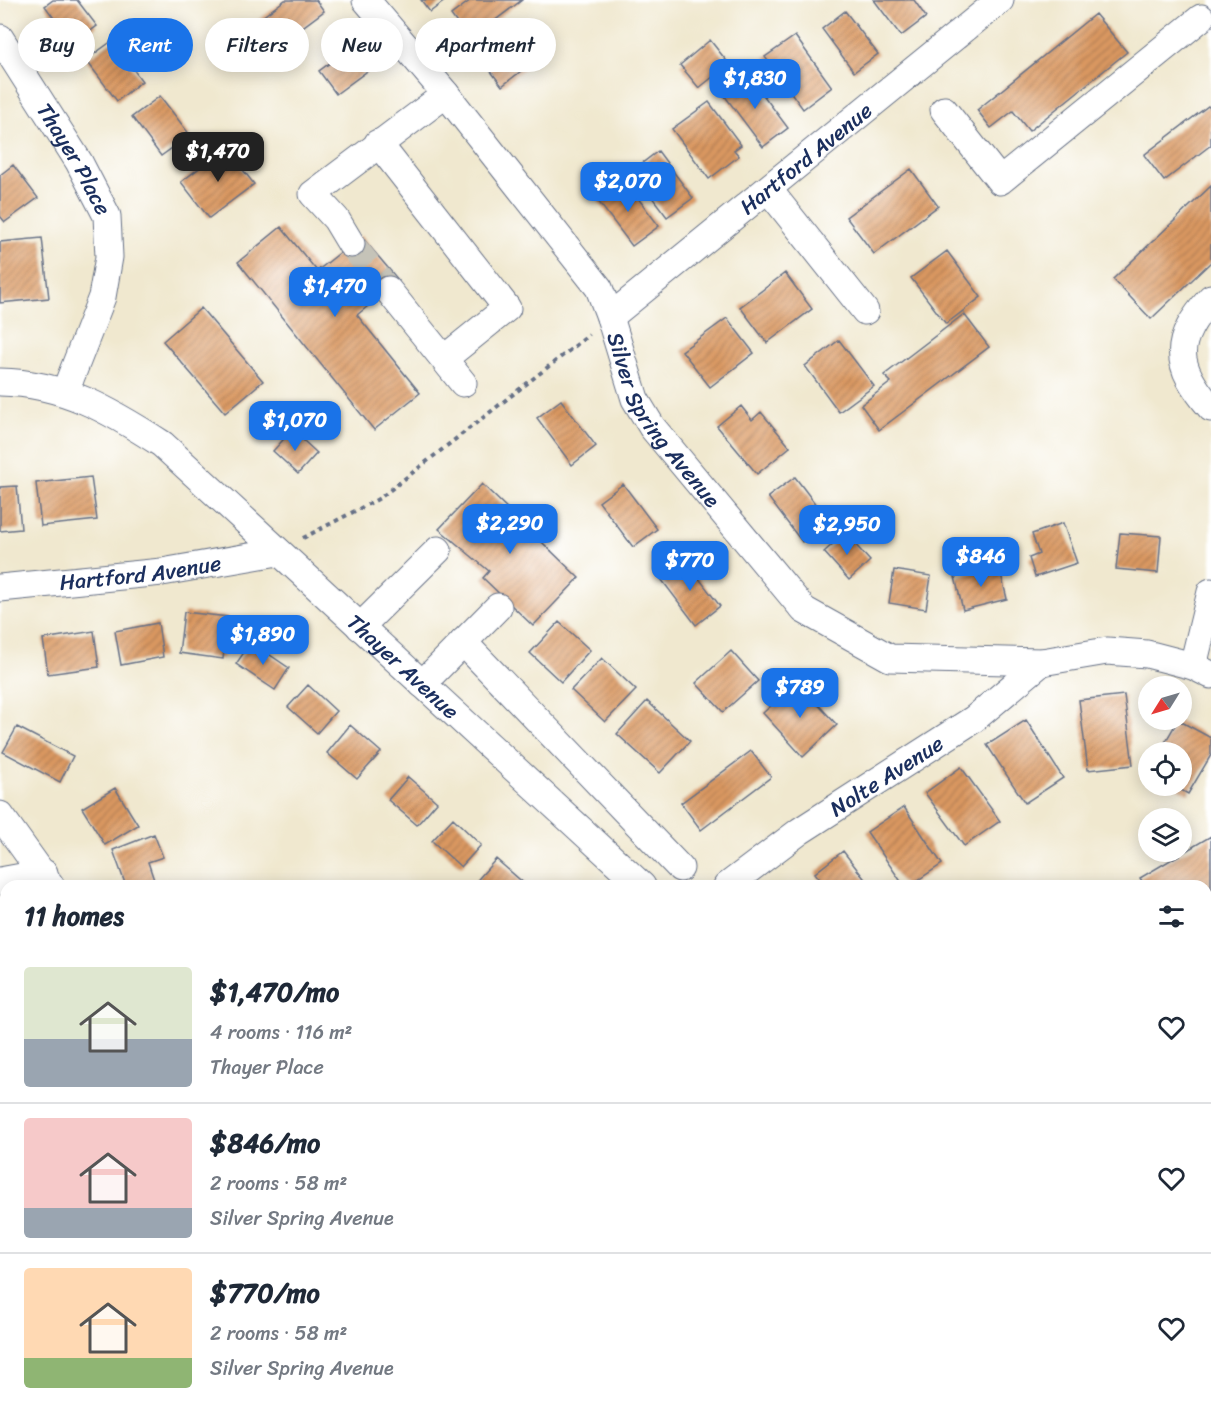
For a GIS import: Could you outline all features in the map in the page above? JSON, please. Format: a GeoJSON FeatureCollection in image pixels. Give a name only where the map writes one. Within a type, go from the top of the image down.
{"type":"FeatureCollection","features":[{"type":"Feature","properties":{"kind":"street","name":"Silver Spring Avenue"},"geometry":{"type":"LineString","coordinates":[[366,0],[446,94],[599,288],[635,399],[652,427],[804,610],[890,658],[1042,662],[1107,651],[1147,654],[1202,671]]}},
{"type":"Feature","properties":{"kind":"street","name":"Hartford Avenue"},"geometry":{"type":"LineString","coordinates":[[610,317],[1000,0]]}},
{"type":"Feature","properties":{"kind":"street"},"geometry":{"type":"LineString","coordinates":[[944,110],[1000,181],[1199,16]]}},
{"type":"Feature","properties":{"kind":"street","name":"Thayer Place"},"geometry":{"type":"LineString","coordinates":[[0,38],[80,162],[107,216],[109,257],[102,297],[65,392]]}},
{"type":"Feature","properties":{"kind":"street"},"geometry":{"type":"LineString","coordinates":[[351,244],[336,219],[313,194],[446,94]]}},
{"type":"Feature","properties":{"kind":"street"},"geometry":{"type":"LineString","coordinates":[[378,143],[507,308],[445,358]]}},
{"type":"Feature","properties":{"kind":"street"},"geometry":{"type":"LineString","coordinates":[[768,189],[865,311]]}},
{"type":"Feature","properties":{"kind":"street"},"geometry":{"type":"LineString","coordinates":[[388,290],[464,383]]}},
{"type":"Feature","properties":{"kind":"street"},"geometry":{"type":"LineString","coordinates":[[1211,298],[1190,321],[1183,341],[1182,363],[1211,408]]}},
{"type":"Feature","properties":{"kind":"street","name":"Thayer Avenue"},"geometry":{"type":"LineString","coordinates":[[0,382],[19,382],[65,392],[109,410],[162,444],[635,880]]}},
{"type":"Feature","properties":{"kind":"street"},"geometry":{"type":"LineString","coordinates":[[360,627],[438,550]]}},
{"type":"Feature","properties":{"kind":"street","name":"Hartford Avenue"},"geometry":{"type":"LineString","coordinates":[[0,588],[162,572],[278,552]]}},
{"type":"Feature","properties":{"kind":"street"},"geometry":{"type":"LineString","coordinates":[[1202,671],[1211,592]]}},
{"type":"Feature","properties":{"kind":"street"},"geometry":{"type":"LineString","coordinates":[[422,684],[498,607]]}},
{"type":"Feature","properties":{"kind":"street"},"geometry":{"type":"LineString","coordinates":[[463,642],[680,868]]}},
{"type":"Feature","properties":{"kind":"street","name":"Nolte Avenue"},"geometry":{"type":"LineString","coordinates":[[735,880],[800,831],[974,719],[1042,662]]}},
{"type":"Feature","properties":{"kind":"street"},"geometry":{"type":"LineString","coordinates":[[0,815],[48,880]]}},
{"type":"Feature","properties":{"kind":"path"},"geometry":{"type":"LineString","coordinates":[[278,552],[380,498],[610,317]]}},
{"type":"Feature","properties":{"kind":"building"},"geometry":{"type":"Polygon","coordinates":[[[53,0],[77,0],[91,18],[54,18],[45,6],[53,0]]]}},
{"type":"Feature","properties":{"kind":"building"},"geometry":{"type":"Polygon","coordinates":[[[285,0],[316,0],[324,11],[309,22],[309,18],[261,18],[285,0]]]}},
{"type":"Feature","properties":{"kind":"building"},"geometry":{"type":"Polygon","coordinates":[[[421,0],[446,0],[430,12],[421,0]]]}},
{"type":"Feature","properties":{"kind":"building"},"geometry":{"type":"Polygon","coordinates":[[[471,0],[522,0],[498,18],[453,18],[451,15],[471,0]]]}},
{"type":"Feature","properties":{"kind":"building"},"geometry":{"type":"Polygon","coordinates":[[[874,0],[914,0],[926,17],[901,36],[874,0]]]}},
{"type":"Feature","properties":{"kind":"building"},"geometry":{"type":"Polygon","coordinates":[[[845,11],[878,54],[854,72],[822,29],[845,11]]]}},
{"type":"Feature","properties":{"kind":"building"},"geometry":{"type":"Polygon","coordinates":[[[1095,14],[1127,52],[1029,131],[1013,111],[991,128],[977,110],[1095,14]]]}},
{"type":"Feature","properties":{"kind":"building"},"geometry":{"type":"Polygon","coordinates":[[[795,36],[832,87],[803,109],[765,57],[795,36]]]}},
{"type":"Feature","properties":{"kind":"building"},"geometry":{"type":"Polygon","coordinates":[[[710,40],[729,64],[699,88],[680,65],[710,40]]]}},
{"type":"Feature","properties":{"kind":"building"},"geometry":{"type":"Polygon","coordinates":[[[107,45],[107,72],[135,72],[142,81],[117,101],[95,72],[95,53],[107,45]]]}},
{"type":"Feature","properties":{"kind":"building"},"geometry":{"type":"Polygon","coordinates":[[[321,70],[321,72],[366,72],[336,94],[319,71],[321,70]]]}},
{"type":"Feature","properties":{"kind":"building"},"geometry":{"type":"Polygon","coordinates":[[[491,72],[520,72],[502,86],[491,72]]]}},
{"type":"Feature","properties":{"kind":"building"},"geometry":{"type":"Polygon","coordinates":[[[746,72],[788,128],[763,147],[721,91],[746,72]]]}},
{"type":"Feature","properties":{"kind":"building"},"geometry":{"type":"Polygon","coordinates":[[[160,96],[190,135],[161,156],[132,117],[160,96]]]}},
{"type":"Feature","properties":{"kind":"building"},"geometry":{"type":"Polygon","coordinates":[[[709,102],[741,145],[734,150],[739,156],[709,179],[672,129],[709,102]]]}},
{"type":"Feature","properties":{"kind":"building"},"geometry":{"type":"Polygon","coordinates":[[[1208,106],[1211,109],[1211,145],[1164,181],[1144,155],[1208,106]]]}},
{"type":"Feature","properties":{"kind":"building"},"geometry":{"type":"Polygon","coordinates":[[[226,148],[254,184],[209,218],[181,182],[226,148]]]}},
{"type":"Feature","properties":{"kind":"building"},"geometry":{"type":"Polygon","coordinates":[[[658,151],[693,198],[667,217],[632,171],[658,151]]]}},
{"type":"Feature","properties":{"kind":"building"},"geometry":{"type":"Polygon","coordinates":[[[13,165],[38,198],[5,222],[0,216],[0,175],[13,165]]]}},
{"type":"Feature","properties":{"kind":"building"},"geometry":{"type":"Polygon","coordinates":[[[911,169],[938,206],[874,254],[846,217],[911,169]]]}},
{"type":"Feature","properties":{"kind":"building"},"geometry":{"type":"Polygon","coordinates":[[[625,181],[659,226],[632,246],[598,201],[625,181]]]}},
{"type":"Feature","properties":{"kind":"building"},"geometry":{"type":"Polygon","coordinates":[[[1211,186],[1211,262],[1151,319],[1113,279],[1211,186]]]}},
{"type":"Feature","properties":{"kind":"building"},"geometry":{"type":"Polygon","coordinates":[[[281,227],[317,271],[361,236],[399,281],[357,315],[420,393],[374,430],[238,262],[281,227]]]}},
{"type":"Feature","properties":{"kind":"building"},"geometry":{"type":"Polygon","coordinates":[[[42,238],[49,298],[0,303],[0,242],[42,238]]]}},
{"type":"Feature","properties":{"kind":"building"},"geometry":{"type":"Polygon","coordinates":[[[947,251],[981,297],[946,324],[911,278],[947,251]]]}},
{"type":"Feature","properties":{"kind":"building"},"geometry":{"type":"Polygon","coordinates":[[[785,273],[812,309],[767,343],[740,307],[785,273]]]}},
{"type":"Feature","properties":{"kind":"building"},"geometry":{"type":"Polygon","coordinates":[[[201,308],[263,381],[225,413],[163,341],[201,308]]]}},
{"type":"Feature","properties":{"kind":"building"},"geometry":{"type":"Polygon","coordinates":[[[964,314],[989,347],[879,430],[861,405],[891,382],[884,375],[964,314]]]}},
{"type":"Feature","properties":{"kind":"building"},"geometry":{"type":"Polygon","coordinates":[[[727,318],[754,353],[710,387],[682,351],[727,318]]]}},
{"type":"Feature","properties":{"kind":"building"},"geometry":{"type":"Polygon","coordinates":[[[839,340],[874,386],[839,412],[805,366],[839,340]]]}},
{"type":"Feature","properties":{"kind":"building"},"geometry":{"type":"Polygon","coordinates":[[[561,400],[596,446],[572,465],[537,418],[561,400]]]}},
{"type":"Feature","properties":{"kind":"building"},"geometry":{"type":"Polygon","coordinates":[[[741,406],[752,420],[761,412],[790,447],[757,474],[717,426],[741,406]]]}},
{"type":"Feature","properties":{"kind":"building"},"geometry":{"type":"Polygon","coordinates":[[[292,430],[317,453],[298,474],[273,451],[292,430]]]}},
{"type":"Feature","properties":{"kind":"building"},"geometry":{"type":"Polygon","coordinates":[[[91,477],[97,520],[41,526],[36,483],[91,477]]]}},
{"type":"Feature","properties":{"kind":"building"},"geometry":{"type":"Polygon","coordinates":[[[795,477],[829,522],[802,542],[768,497],[795,477]]]}},
{"type":"Feature","properties":{"kind":"building"},"geometry":{"type":"Polygon","coordinates":[[[482,484],[579,578],[533,626],[483,578],[489,571],[439,529],[482,484]]]}},
{"type":"Feature","properties":{"kind":"building"},"geometry":{"type":"Polygon","coordinates":[[[623,484],[657,529],[633,547],[599,502],[623,484]]]}},
{"type":"Feature","properties":{"kind":"building"},"geometry":{"type":"Polygon","coordinates":[[[17,486],[21,529],[0,531],[0,487],[17,486]]]}},
{"type":"Feature","properties":{"kind":"building"},"geometry":{"type":"Polygon","coordinates":[[[1063,523],[1077,563],[1035,577],[1029,558],[1039,554],[1032,534],[1063,523]]]}},
{"type":"Feature","properties":{"kind":"building"},"geometry":{"type":"Polygon","coordinates":[[[845,533],[870,561],[849,580],[824,552],[845,533]]]}},
{"type":"Feature","properties":{"kind":"building"},"geometry":{"type":"Polygon","coordinates":[[[1120,533],[1161,536],[1158,573],[1116,569],[1120,533]]]}},
{"type":"Feature","properties":{"kind":"building"},"geometry":{"type":"Polygon","coordinates":[[[685,560],[720,606],[696,625],[661,579],[685,560]]]}},
{"type":"Feature","properties":{"kind":"building"},"geometry":{"type":"Polygon","coordinates":[[[999,566],[1007,599],[963,610],[955,577],[999,566]]]}},
{"type":"Feature","properties":{"kind":"building"},"geometry":{"type":"Polygon","coordinates":[[[894,570],[931,576],[926,609],[889,603],[894,570]]]}},
{"type":"Feature","properties":{"kind":"building"},"geometry":{"type":"Polygon","coordinates":[[[184,612],[228,617],[223,659],[179,653],[184,612]]]}},
{"type":"Feature","properties":{"kind":"building"},"geometry":{"type":"Polygon","coordinates":[[[559,622],[590,650],[561,682],[530,653],[559,622]]]}},
{"type":"Feature","properties":{"kind":"building"},"geometry":{"type":"Polygon","coordinates":[[[158,623],[163,657],[121,665],[115,631],[158,623]]]}},
{"type":"Feature","properties":{"kind":"building"},"geometry":{"type":"Polygon","coordinates":[[[94,631],[99,667],[48,674],[43,639],[94,631]]]}},
{"type":"Feature","properties":{"kind":"building"},"geometry":{"type":"Polygon","coordinates":[[[251,642],[289,668],[275,690],[236,664],[251,642]]]}},
{"type":"Feature","properties":{"kind":"building"},"geometry":{"type":"Polygon","coordinates":[[[731,651],[758,681],[723,712],[696,683],[731,651]]]}},
{"type":"Feature","properties":{"kind":"building"},"geometry":{"type":"Polygon","coordinates":[[[602,658],[636,690],[605,722],[571,690],[602,658]]]}},
{"type":"Feature","properties":{"kind":"building"},"geometry":{"type":"Polygon","coordinates":[[[797,682],[837,725],[803,757],[763,713],[797,682]]]}},
{"type":"Feature","properties":{"kind":"building"},"geometry":{"type":"Polygon","coordinates":[[[308,685],[336,711],[317,733],[288,707],[308,685]]]}},
{"type":"Feature","properties":{"kind":"building"},"geometry":{"type":"Polygon","coordinates":[[[1124,695],[1133,765],[1088,770],[1079,700],[1124,695]]]}},
{"type":"Feature","properties":{"kind":"building"},"geometry":{"type":"Polygon","coordinates":[[[647,701],[690,741],[660,773],[617,734],[647,701]]]}},
{"type":"Feature","properties":{"kind":"building"},"geometry":{"type":"Polygon","coordinates":[[[1026,720],[1063,778],[1025,803],[987,745],[1026,720]]]}},
{"type":"Feature","properties":{"kind":"building"},"geometry":{"type":"Polygon","coordinates":[[[350,725],[381,752],[357,779],[327,753],[350,725]]]}},
{"type":"Feature","properties":{"kind":"building"},"geometry":{"type":"Polygon","coordinates":[[[17,727],[73,756],[60,782],[3,752],[17,727]]]}},
{"type":"Feature","properties":{"kind":"building"},"geometry":{"type":"Polygon","coordinates":[[[1192,728],[1211,738],[1211,755],[1192,787],[1192,742],[1165,742],[1172,730],[1192,730],[1192,728]]]}},
{"type":"Feature","properties":{"kind":"building"},"geometry":{"type":"Polygon","coordinates":[[[751,751],[771,777],[701,830],[681,803],[751,751]]]}},
{"type":"Feature","properties":{"kind":"building"},"geometry":{"type":"Polygon","coordinates":[[[961,767],[1000,821],[964,846],[925,793],[961,767]]]}},
{"type":"Feature","properties":{"kind":"building"},"geometry":{"type":"Polygon","coordinates":[[[408,777],[437,802],[417,825],[388,800],[408,777]]]}},
{"type":"Feature","properties":{"kind":"building"},"geometry":{"type":"Polygon","coordinates":[[[115,788],[138,825],[105,845],[82,808],[115,788]]]}},
{"type":"Feature","properties":{"kind":"building"},"geometry":{"type":"Polygon","coordinates":[[[904,807],[942,864],[918,880],[900,880],[867,832],[904,807]]]}},
{"type":"Feature","properties":{"kind":"building"},"geometry":{"type":"Polygon","coordinates":[[[453,818],[481,845],[461,867],[432,841],[453,818]]]}},
{"type":"Feature","properties":{"kind":"building"},"geometry":{"type":"Polygon","coordinates":[[[154,834],[163,857],[148,862],[154,880],[124,880],[113,850],[154,834]]]}},
{"type":"Feature","properties":{"kind":"building"},"geometry":{"type":"Polygon","coordinates":[[[1211,836],[1211,880],[1141,880],[1140,878],[1167,862],[1192,862],[1192,847],[1211,836]]]}},
{"type":"Feature","properties":{"kind":"building"},"geometry":{"type":"Polygon","coordinates":[[[843,851],[865,880],[820,880],[815,873],[843,851]]]}},
{"type":"Feature","properties":{"kind":"building"},"geometry":{"type":"Polygon","coordinates":[[[496,859],[520,880],[477,880],[496,859]]]}},
{"type":"Feature","properties":{"kind":"tunnel"},"geometry":{"type":"LineString","coordinates":[[351,244],[388,290]]}}]}
